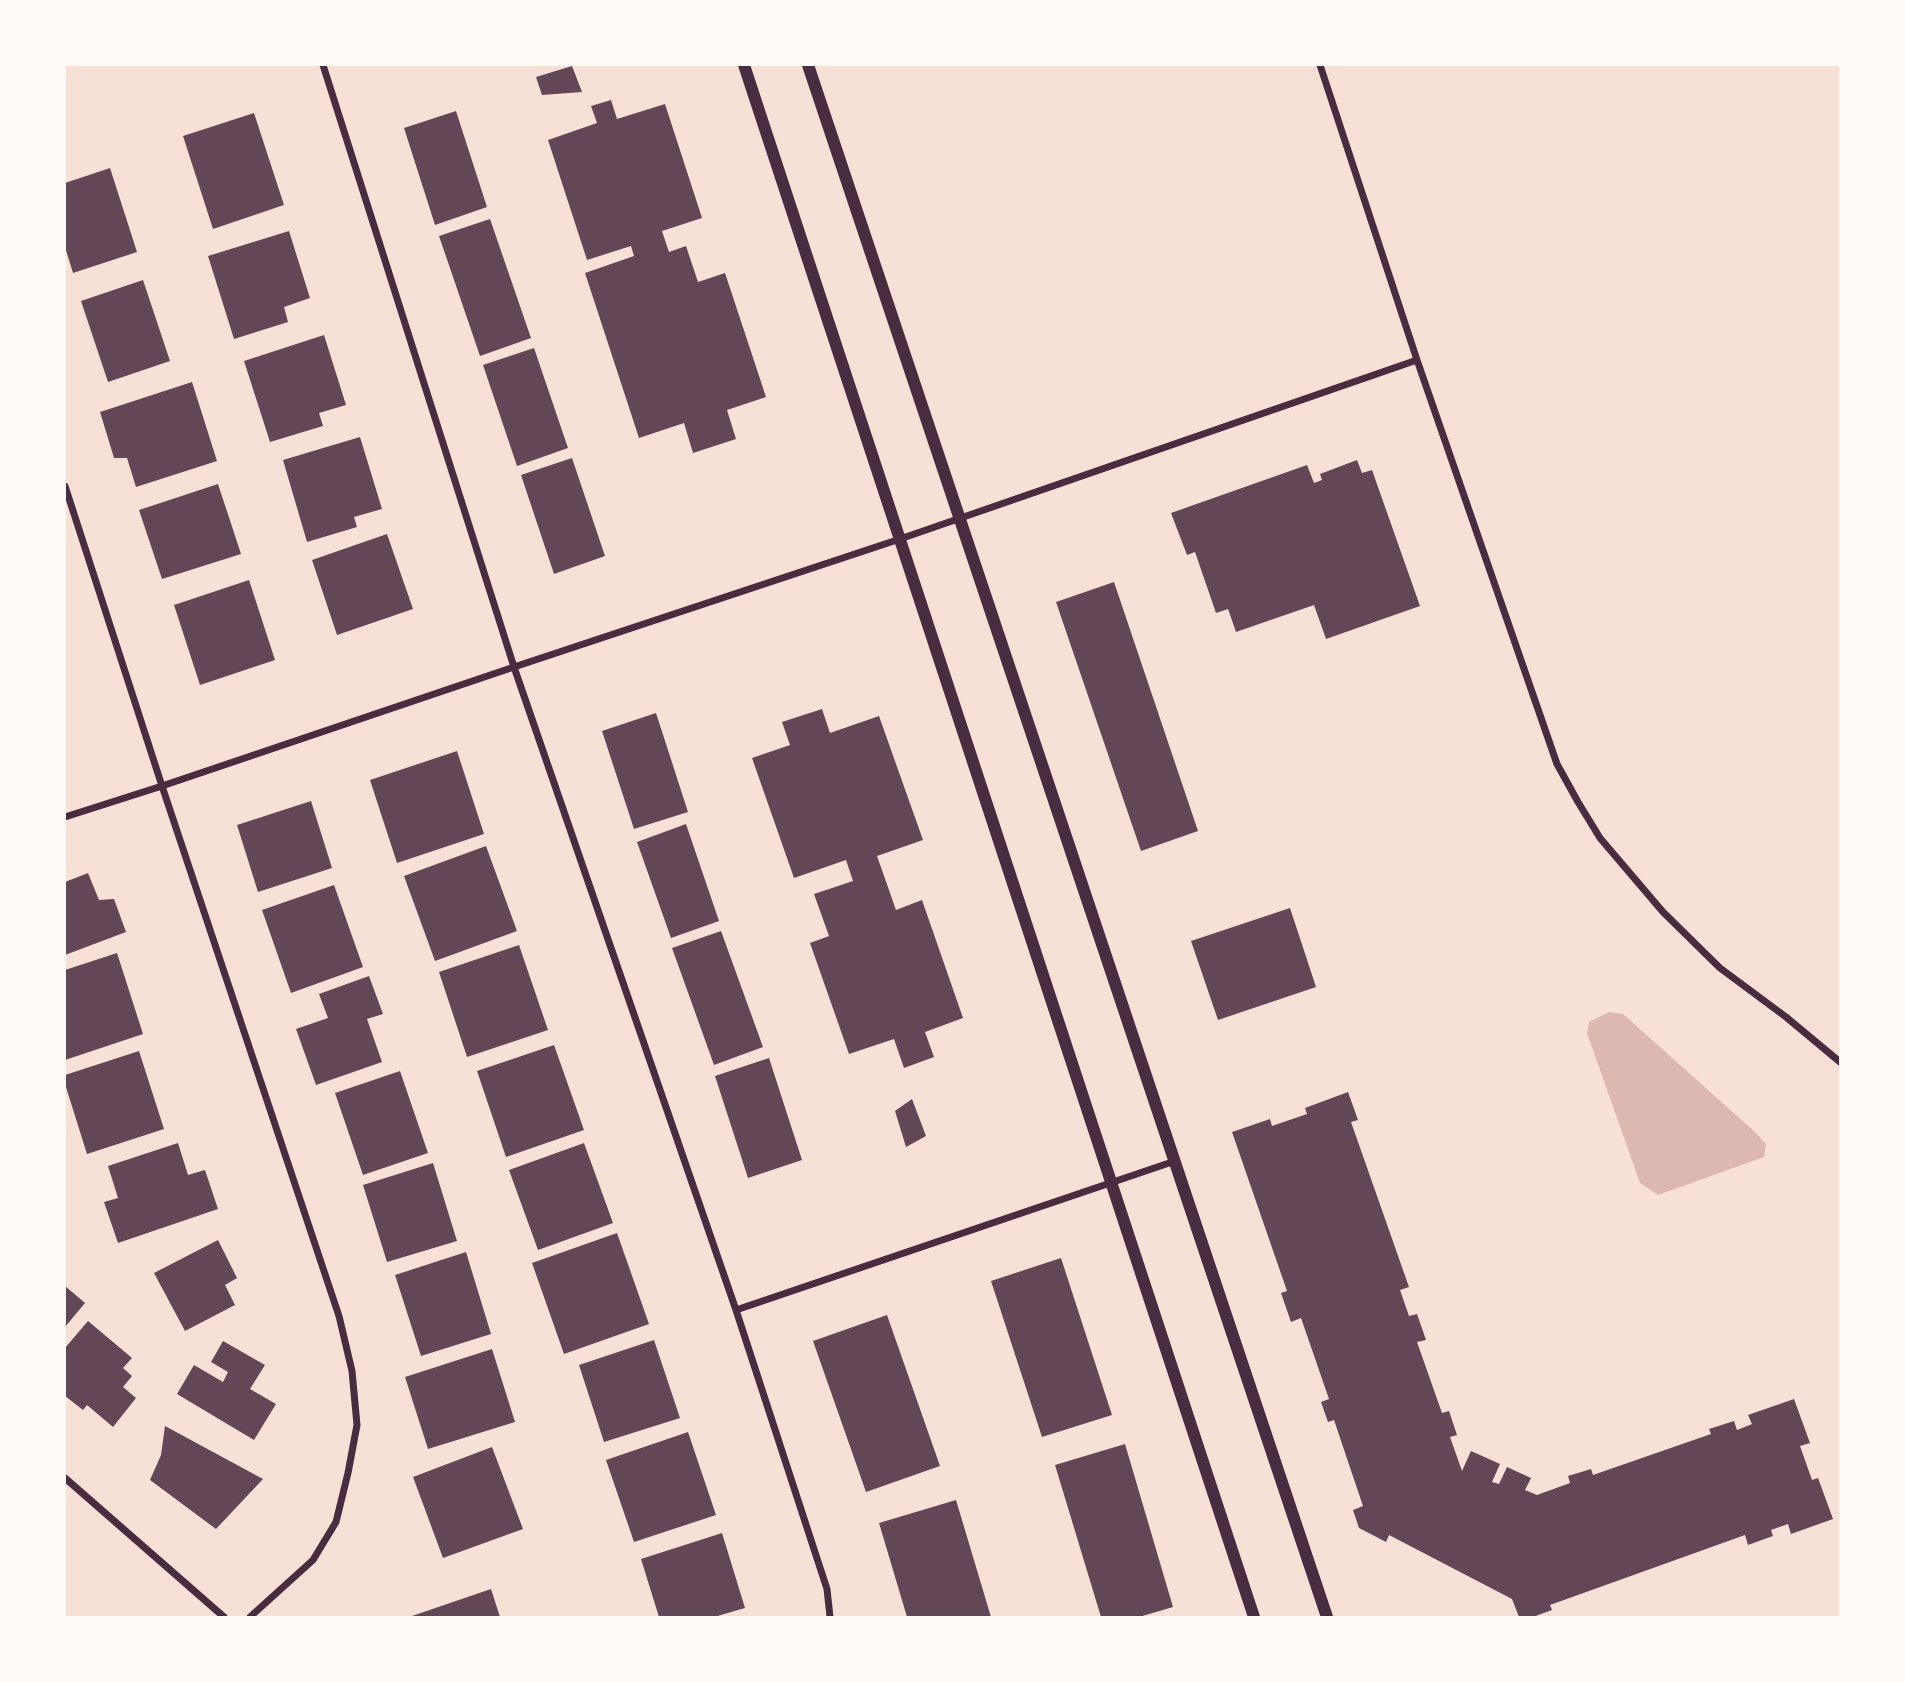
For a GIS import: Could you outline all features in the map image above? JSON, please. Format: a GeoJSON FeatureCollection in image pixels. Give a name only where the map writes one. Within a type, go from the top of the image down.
{"type":"FeatureCollection","features":[{"type":"Feature","properties":{"kind":"street"},"geometry":{"type":"LineString","coordinates":[[323,65],[514,667],[736,1310],[827,1589],[831,1617]]}},
{"type":"Feature","properties":{"kind":"street"},"geometry":{"type":"LineString","coordinates":[[744,65],[1254,1617]]}},
{"type":"Feature","properties":{"kind":"street"},"geometry":{"type":"LineString","coordinates":[[808,65],[1328,1617]]}},
{"type":"Feature","properties":{"kind":"street"},"geometry":{"type":"LineString","coordinates":[[1320,65],[1417,360],[1557,764],[1600,838],[1663,912],[1720,968],[1786,1017],[1840,1062]]}},
{"type":"Feature","properties":{"kind":"street"},"geometry":{"type":"LineString","coordinates":[[65,817],[960,519],[1417,360]]}},
{"type":"Feature","properties":{"kind":"street"},"geometry":{"type":"LineString","coordinates":[[65,486],[162,786],[340,1316],[352,1371],[357,1425],[336,1522],[313,1560],[250,1617]]}},
{"type":"Feature","properties":{"kind":"street"},"geometry":{"type":"LineString","coordinates":[[736,1310],[1175,1161]]}},
{"type":"Feature","properties":{"kind":"street"},"geometry":{"type":"LineString","coordinates":[[65,1478],[224,1617]]}},
{"type":"Feature","properties":{"kind":"shaded area"},"geometry":{"type":"Polygon","coordinates":[[[1609,1012],[1623,1014],[1755,1132],[1766,1144],[1764,1157],[1658,1195],[1640,1183],[1587,1033],[1589,1022],[1609,1012]]]}},
{"type":"Feature","properties":{"kind":"building"},"geometry":{"type":"Polygon","coordinates":[[[572,66],[582,92],[542,95],[536,77],[572,66]]]}},
{"type":"Feature","properties":{"kind":"building"},"geometry":{"type":"Polygon","coordinates":[[[611,100],[617,119],[665,104],[702,218],[662,231],[669,252],[686,246],[698,282],[725,273],[766,397],[727,410],[736,439],[693,453],[684,423],[639,438],[585,273],[634,256],[631,246],[587,260],[548,140],[597,123],[591,106],[611,100]]]}},
{"type":"Feature","properties":{"kind":"building"},"geometry":{"type":"Polygon","coordinates":[[[456,111],[487,207],[435,225],[404,128],[456,111]]]}},
{"type":"Feature","properties":{"kind":"building"},"geometry":{"type":"Polygon","coordinates":[[[254,113],[284,205],[213,229],[183,136],[254,113]]]}},
{"type":"Feature","properties":{"kind":"building"},"geometry":{"type":"Polygon","coordinates":[[[110,168],[137,252],[73,273],[65,247],[65,183],[110,168]]]}},
{"type":"Feature","properties":{"kind":"building"},"geometry":{"type":"Polygon","coordinates":[[[490,219],[531,338],[480,356],[439,236],[490,219]]]}},
{"type":"Feature","properties":{"kind":"building"},"geometry":{"type":"Polygon","coordinates":[[[289,231],[310,298],[284,307],[288,322],[234,339],[208,256],[289,231]]]}},
{"type":"Feature","properties":{"kind":"building"},"geometry":{"type":"Polygon","coordinates":[[[143,280],[170,361],[108,382],[81,301],[143,280]]]}},
{"type":"Feature","properties":{"kind":"building"},"geometry":{"type":"Polygon","coordinates":[[[324,335],[346,405],[319,413],[323,426],[270,442],[244,361],[324,335]]]}},
{"type":"Feature","properties":{"kind":"building"},"geometry":{"type":"Polygon","coordinates":[[[534,348],[568,448],[517,466],[483,365],[534,348]]]}},
{"type":"Feature","properties":{"kind":"building"},"geometry":{"type":"Polygon","coordinates":[[[192,382],[217,461],[136,487],[127,458],[114,458],[100,412],[192,382]]]}},
{"type":"Feature","properties":{"kind":"building"},"geometry":{"type":"Polygon","coordinates":[[[360,437],[382,509],[354,517],[357,527],[307,542],[283,460],[360,437]]]}},
{"type":"Feature","properties":{"kind":"building"},"geometry":{"type":"Polygon","coordinates":[[[572,458],[605,556],[554,574],[521,475],[572,458]]]}},
{"type":"Feature","properties":{"kind":"building"},"geometry":{"type":"Polygon","coordinates":[[[1357,460],[1362,473],[1372,470],[1420,606],[1326,639],[1314,605],[1236,632],[1228,609],[1216,613],[1195,552],[1187,555],[1171,513],[1307,465],[1314,483],[1322,480],[1320,474],[1357,460]]]}},
{"type":"Feature","properties":{"kind":"building"},"geometry":{"type":"Polygon","coordinates":[[[218,484],[241,554],[162,579],[139,510],[218,484]]]}},
{"type":"Feature","properties":{"kind":"building"},"geometry":{"type":"Polygon","coordinates":[[[387,534],[413,609],[337,635],[312,560],[387,534]]]}},
{"type":"Feature","properties":{"kind":"building"},"geometry":{"type":"Polygon","coordinates":[[[249,580],[275,660],[200,685],[174,605],[249,580]]]}},
{"type":"Feature","properties":{"kind":"building"},"geometry":{"type":"Polygon","coordinates":[[[1114,582],[1198,831],[1141,851],[1056,602],[1114,582]]]}},
{"type":"Feature","properties":{"kind":"building"},"geometry":{"type":"Polygon","coordinates":[[[822,709],[830,733],[879,716],[923,840],[877,856],[896,910],[922,900],[963,1018],[925,1032],[934,1057],[904,1068],[894,1039],[849,1054],[810,943],[829,936],[814,894],[853,881],[846,860],[794,878],[752,758],[790,745],[782,722],[822,709]]]}},
{"type":"Feature","properties":{"kind":"building"},"geometry":{"type":"Polygon","coordinates":[[[656,713],[688,812],[634,829],[602,731],[656,713]]]}},
{"type":"Feature","properties":{"kind":"building"},"geometry":{"type":"Polygon","coordinates":[[[457,751],[484,834],[397,863],[370,780],[457,751]]]}},
{"type":"Feature","properties":{"kind":"building"},"geometry":{"type":"Polygon","coordinates":[[[311,801],[332,868],[258,892],[237,825],[311,801]]]}},
{"type":"Feature","properties":{"kind":"building"},"geometry":{"type":"Polygon","coordinates":[[[686,824],[719,921],[671,938],[637,842],[686,824]]]}},
{"type":"Feature","properties":{"kind":"building"},"geometry":{"type":"Polygon","coordinates":[[[486,846],[517,931],[435,961],[404,876],[486,846]]]}},
{"type":"Feature","properties":{"kind":"building"},"geometry":{"type":"Polygon","coordinates":[[[88,873],[99,900],[114,899],[126,932],[65,955],[65,882],[88,873]]]}},
{"type":"Feature","properties":{"kind":"building"},"geometry":{"type":"Polygon","coordinates":[[[334,885],[363,967],[291,993],[262,910],[334,885]]]}},
{"type":"Feature","properties":{"kind":"building"},"geometry":{"type":"Polygon","coordinates":[[[1290,908],[1316,987],[1218,1020],[1191,941],[1290,908]]]}},
{"type":"Feature","properties":{"kind":"building"},"geometry":{"type":"Polygon","coordinates":[[[721,931],[763,1047],[714,1065],[672,948],[721,931]]]}},
{"type":"Feature","properties":{"kind":"building"},"geometry":{"type":"Polygon","coordinates":[[[519,945],[548,1030],[467,1057],[439,972],[519,945]]]}},
{"type":"Feature","properties":{"kind":"building"},"geometry":{"type":"Polygon","coordinates":[[[117,953],[143,1034],[65,1060],[65,970],[117,953]]]}},
{"type":"Feature","properties":{"kind":"building"},"geometry":{"type":"Polygon","coordinates":[[[369,976],[383,1014],[367,1019],[382,1062],[316,1085],[296,1029],[328,1018],[319,994],[369,976]]]}},
{"type":"Feature","properties":{"kind":"building"},"geometry":{"type":"Polygon","coordinates":[[[554,1045],[584,1130],[506,1157],[477,1071],[554,1045]]]}},
{"type":"Feature","properties":{"kind":"building"},"geometry":{"type":"Polygon","coordinates":[[[139,1051],[164,1129],[87,1154],[65,1084],[65,1075],[139,1051]]]}},
{"type":"Feature","properties":{"kind":"building"},"geometry":{"type":"Polygon","coordinates":[[[769,1058],[802,1160],[748,1178],[715,1076],[769,1058]]]}},
{"type":"Feature","properties":{"kind":"building"},"geometry":{"type":"Polygon","coordinates":[[[400,1071],[428,1153],[363,1175],[335,1093],[400,1071]]]}},
{"type":"Feature","properties":{"kind":"building"},"geometry":{"type":"Polygon","coordinates":[[[1348,1092],[1358,1120],[1351,1122],[1409,1287],[1400,1290],[1409,1316],[1417,1314],[1426,1340],[1417,1342],[1442,1413],[1449,1411],[1457,1435],[1450,1437],[1462,1471],[1471,1451],[1500,1464],[1492,1482],[1499,1484],[1507,1467],[1531,1478],[1525,1490],[1537,1495],[1570,1483],[1568,1476],[1591,1469],[1593,1475],[1711,1434],[1709,1429],[1734,1421],[1737,1430],[1752,1424],[1748,1415],[1794,1399],[1810,1443],[1800,1446],[1812,1480],[1818,1478],[1833,1519],[1791,1534],[1788,1524],[1771,1530],[1773,1536],[1748,1545],[1745,1535],[1550,1605],[1552,1610],[1533,1617],[1519,1617],[1512,1599],[1389,1535],[1386,1542],[1359,1528],[1353,1510],[1363,1506],[1334,1420],[1328,1422],[1321,1402],[1329,1399],[1301,1318],[1291,1322],[1281,1293],[1287,1291],[1232,1132],[1270,1119],[1272,1126],[1307,1114],[1305,1108],[1348,1092]]]}},
{"type":"Feature","properties":{"kind":"building"},"geometry":{"type":"Polygon","coordinates":[[[912,1099],[926,1136],[906,1147],[895,1111],[912,1099]]]}},
{"type":"Feature","properties":{"kind":"building"},"geometry":{"type":"Polygon","coordinates":[[[178,1143],[188,1175],[205,1170],[218,1209],[118,1243],[104,1202],[118,1198],[108,1166],[178,1143]]]}},
{"type":"Feature","properties":{"kind":"building"},"geometry":{"type":"Polygon","coordinates":[[[584,1143],[613,1223],[538,1250],[509,1170],[584,1143]]]}},
{"type":"Feature","properties":{"kind":"building"},"geometry":{"type":"Polygon","coordinates":[[[433,1163],[457,1241],[387,1262],[363,1185],[433,1163]]]}},
{"type":"Feature","properties":{"kind":"building"},"geometry":{"type":"Polygon","coordinates":[[[617,1233],[649,1324],[564,1354],[532,1263],[617,1233]]]}},
{"type":"Feature","properties":{"kind":"building"},"geometry":{"type":"Polygon","coordinates":[[[218,1240],[237,1278],[225,1285],[235,1305],[185,1331],[154,1273],[218,1240]]]}},
{"type":"Feature","properties":{"kind":"building"},"geometry":{"type":"Polygon","coordinates":[[[466,1252],[491,1334],[421,1356],[395,1275],[466,1252]]]}},
{"type":"Feature","properties":{"kind":"building"},"geometry":{"type":"Polygon","coordinates":[[[1061,1258],[1112,1415],[1042,1437],[991,1281],[1061,1258]]]}},
{"type":"Feature","properties":{"kind":"building"},"geometry":{"type":"Polygon","coordinates":[[[65,1286],[85,1303],[65,1327],[65,1286]]]}},
{"type":"Feature","properties":{"kind":"building"},"geometry":{"type":"Polygon","coordinates":[[[887,1315],[940,1466],[866,1492],[813,1341],[887,1315]]]}},
{"type":"Feature","properties":{"kind":"building"},"geometry":{"type":"Polygon","coordinates":[[[88,1321],[132,1358],[123,1368],[132,1376],[123,1387],[136,1398],[113,1427],[87,1405],[83,1410],[65,1396],[65,1348],[88,1321]]]}},
{"type":"Feature","properties":{"kind":"building"},"geometry":{"type":"Polygon","coordinates":[[[654,1340],[680,1418],[604,1442],[579,1365],[654,1340]]]}},
{"type":"Feature","properties":{"kind":"building"},"geometry":{"type":"Polygon","coordinates":[[[223,1341],[265,1365],[250,1389],[276,1404],[254,1440],[177,1394],[194,1365],[223,1382],[228,1372],[211,1362],[223,1341]]]}},
{"type":"Feature","properties":{"kind":"building"},"geometry":{"type":"Polygon","coordinates":[[[492,1349],[515,1422],[428,1449],[405,1377],[492,1349]]]}},
{"type":"Feature","properties":{"kind":"building"},"geometry":{"type":"Polygon","coordinates":[[[165,1426],[263,1479],[216,1529],[150,1480],[161,1455],[165,1426]]]}},
{"type":"Feature","properties":{"kind":"building"},"geometry":{"type":"Polygon","coordinates":[[[688,1432],[716,1515],[634,1542],[606,1460],[688,1432]]]}},
{"type":"Feature","properties":{"kind":"building"},"geometry":{"type":"Polygon","coordinates":[[[1125,1444],[1173,1607],[1139,1617],[1101,1617],[1055,1465],[1125,1444]]]}},
{"type":"Feature","properties":{"kind":"building"},"geometry":{"type":"Polygon","coordinates":[[[492,1447],[523,1529],[443,1558],[413,1477],[492,1447]]]}},
{"type":"Feature","properties":{"kind":"building"},"geometry":{"type":"Polygon","coordinates":[[[956,1500],[991,1617],[907,1617],[879,1523],[956,1500]]]}},
{"type":"Feature","properties":{"kind":"building"},"geometry":{"type":"Polygon","coordinates":[[[722,1533],[745,1608],[714,1617],[659,1617],[641,1559],[722,1533]]]}},
{"type":"Feature","properties":{"kind":"building"},"geometry":{"type":"Polygon","coordinates":[[[491,1589],[500,1617],[409,1617],[491,1589]]]}}]}
